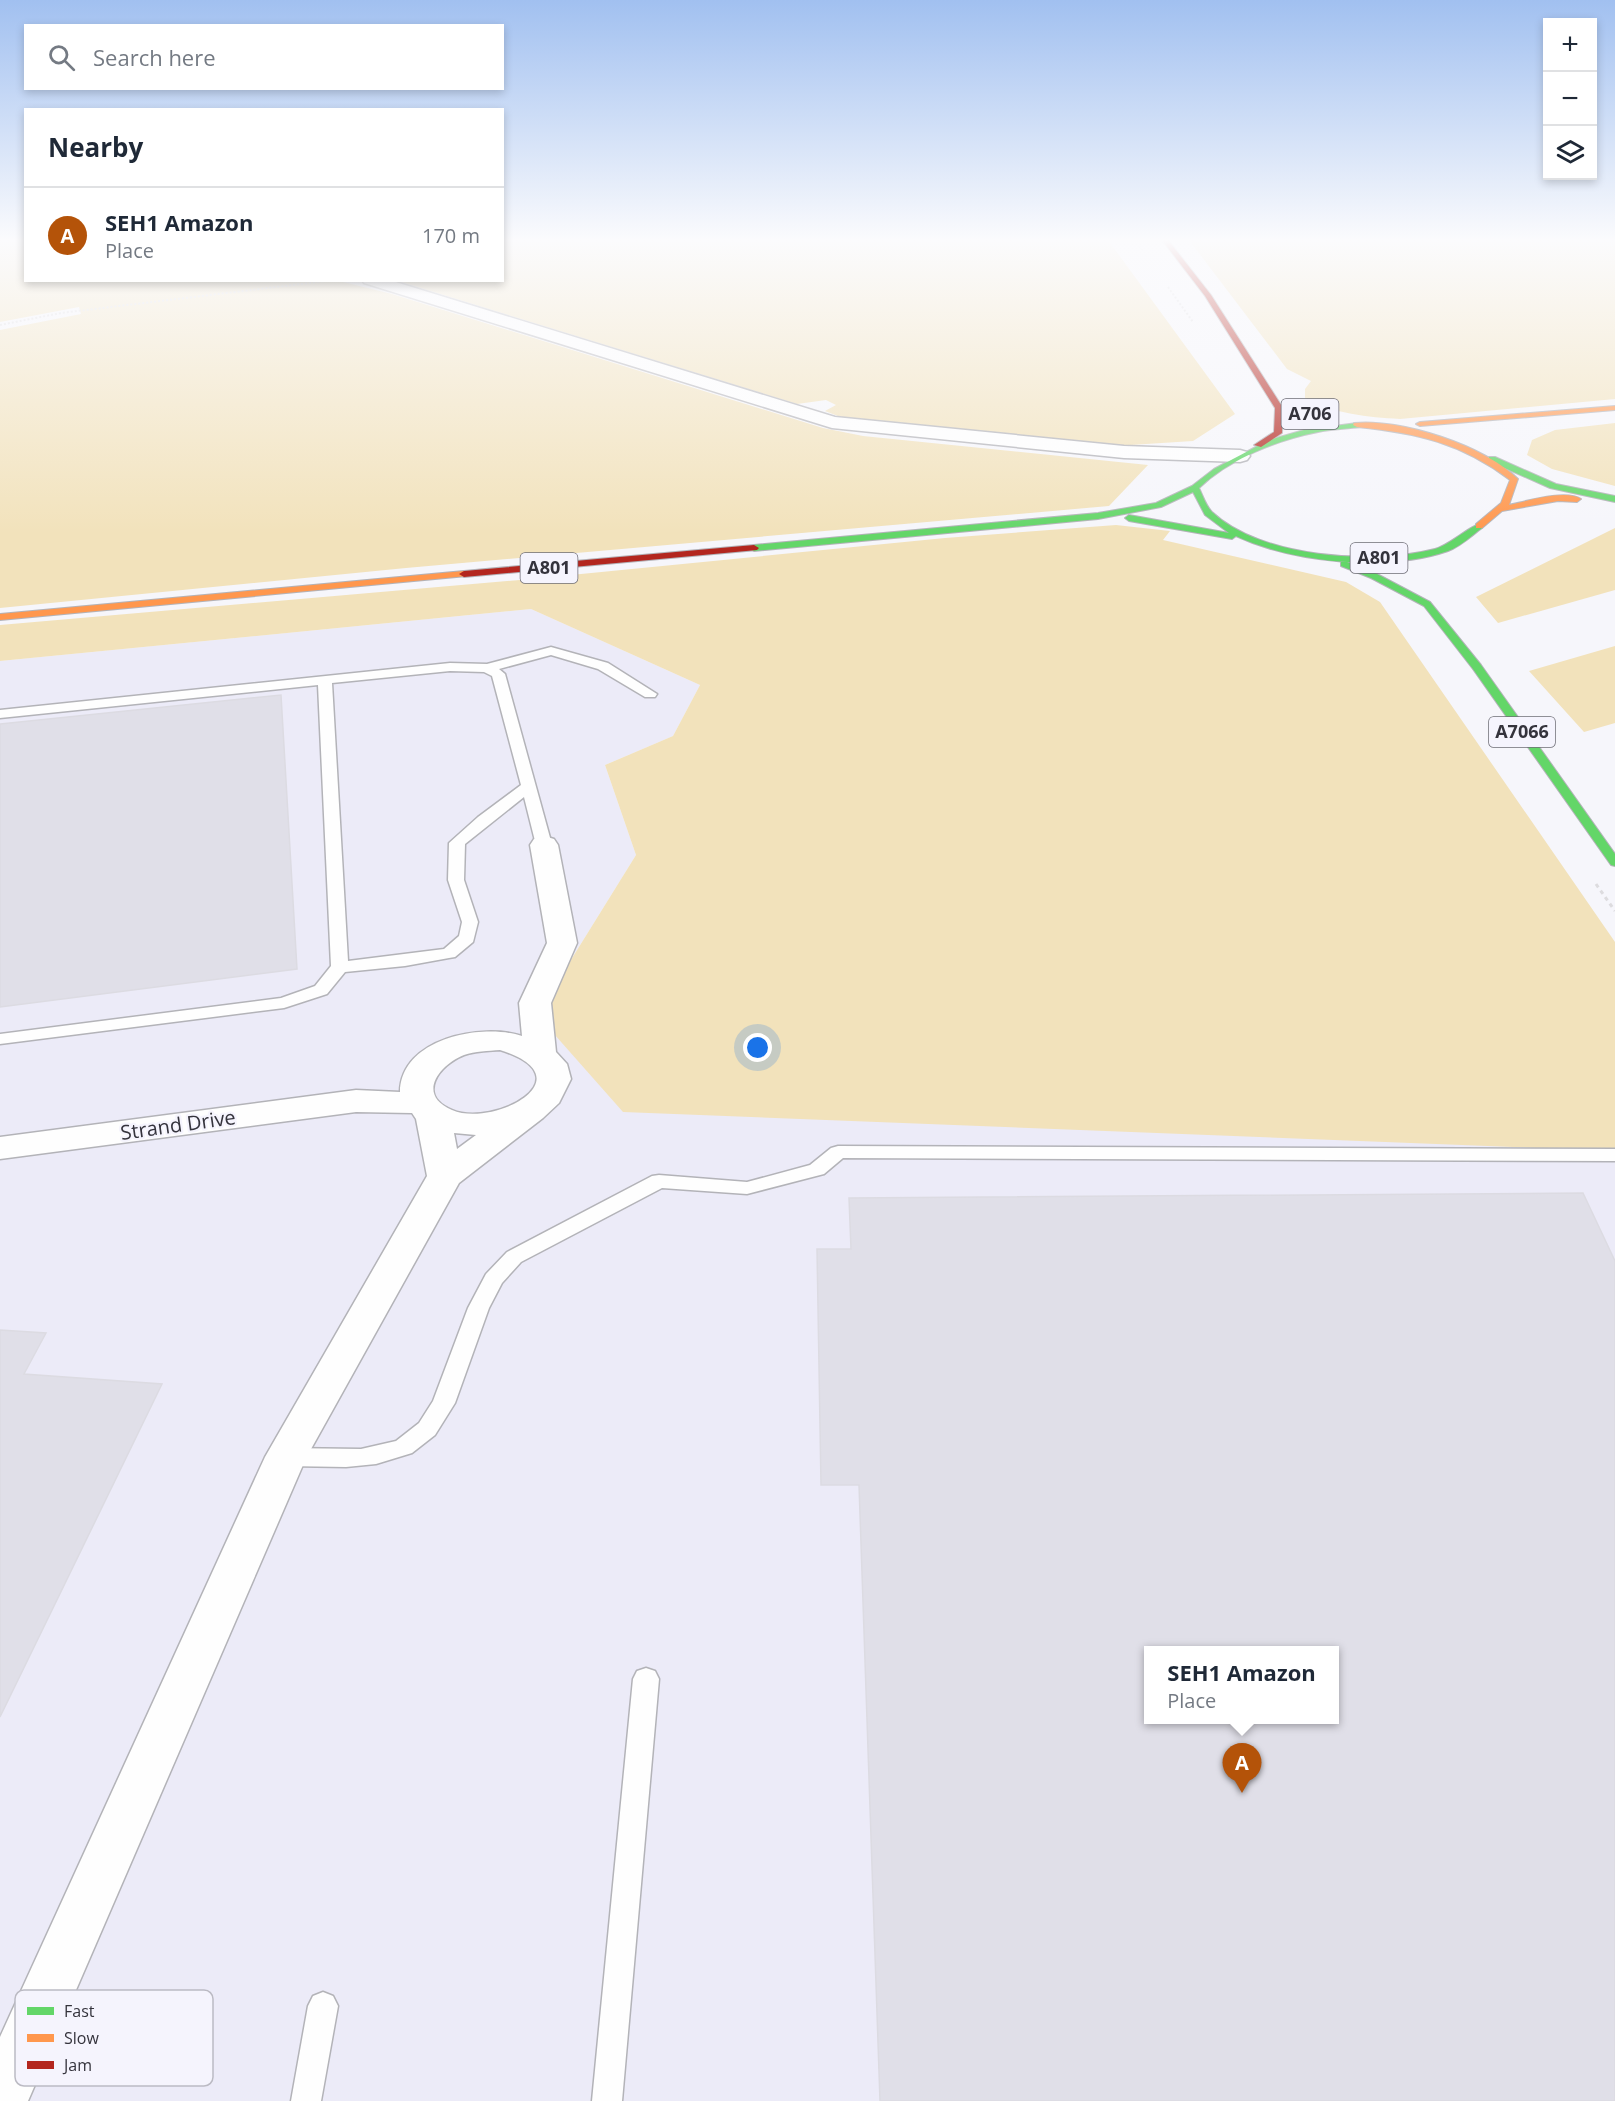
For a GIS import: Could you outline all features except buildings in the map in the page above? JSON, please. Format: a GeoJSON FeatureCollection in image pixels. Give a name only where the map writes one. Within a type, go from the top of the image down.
{"type":"FeatureCollection","features":[{"type":"Feature","properties":{"kind":"main road","name":"A706"},"geometry":{"type":"LineString","coordinates":[[1234,338],[1279,408],[1278,433],[1247,452]]}},
{"type":"Feature","properties":{"kind":"main road","name":"A706"},"geometry":{"type":"LineString","coordinates":[[1267,392],[1296,410]]}},
{"type":"Feature","properties":{"kind":"main road","name":"A801"},"geometry":{"type":"LineString","coordinates":[[1379,427],[1615,408]]}},
{"type":"Feature","properties":{"kind":"main road","name":"A801"},"geometry":{"type":"LineString","coordinates":[[1490,457],[1483,438],[1494,427],[1574,412]]}},
{"type":"Feature","properties":{"kind":"main road","name":"A706"},"geometry":{"type":"LineString","coordinates":[[1319,416],[1357,425]]}},
{"type":"Feature","properties":{"kind":"main road","name":"A801"},"geometry":{"type":"LineString","coordinates":[[0,617],[1098,516],[1158,505],[1198,485],[1265,441],[1309,428],[1357,425],[1448,439],[1490,457],[1514,479],[1512,496],[1500,509],[1470,533],[1443,550],[1413,555],[1355,560],[1325,557],[1192,527],[1098,516]]}},
{"type":"Feature","properties":{"kind":"main road"},"geometry":{"type":"LineString","coordinates":[[1490,457],[1553,486],[1615,500]]}},
{"type":"Feature","properties":{"kind":"main road","name":"A801"},"geometry":{"type":"LineString","coordinates":[[1198,485],[1198,501],[1214,521],[1265,545]]}},
{"type":"Feature","properties":{"kind":"main road"},"geometry":{"type":"LineString","coordinates":[[1500,509],[1558,498],[1615,500]]}},
{"type":"Feature","properties":{"kind":"main road"},"geometry":{"type":"LineString","coordinates":[[1438,564],[1470,533]]}},
{"type":"Feature","properties":{"kind":"main road","name":"A7066"},"geometry":{"type":"LineString","coordinates":[[1325,557],[1374,576],[1427,604],[1476,667],[1615,862]]}},
{"type":"Feature","properties":{"kind":"main road"},"geometry":{"type":"LineString","coordinates":[[1426,586],[1427,604]]}},
{"type":"Feature","properties":{"kind":"street"},"geometry":{"type":"LineString","coordinates":[[559,338],[832,422],[883,430],[1137,454],[1196,457],[1247,452]]}},
{"type":"Feature","properties":{"kind":"street"},"geometry":{"type":"LineString","coordinates":[[1137,454],[1180,469],[1198,485]]}},
{"type":"Feature","properties":{"kind":"street"},"geometry":{"type":"LineString","coordinates":[[540,1053],[535,1003],[562,943],[544,845]]}},
{"type":"Feature","properties":{"kind":"street"},"geometry":{"type":"LineString","coordinates":[[445,1176],[427,1109],[416,1092],[417,1080],[432,1060],[535,1003]]}},
{"type":"Feature","properties":{"kind":"street"},"geometry":{"type":"LineString","coordinates":[[49,1990],[286,1457],[445,1176],[545,1100],[553,1087],[554,1074],[550,1063],[540,1053],[523,1044],[502,1040],[480,1041],[457,1046]]}},
{"type":"Feature","properties":{"kind":"street","name":"Strand Drive"},"geometry":{"type":"LineString","coordinates":[[356,1101],[423,1069]]}},
{"type":"Feature","properties":{"kind":"street","name":"Strand Drive"},"geometry":{"type":"LineString","coordinates":[[0,1148],[356,1101],[427,1109]]}},
{"type":"Feature","properties":{"kind":"street"},"geometry":{"type":"LineString","coordinates":[[427,1109],[450,1121],[470,1125],[492,1124],[513,1119],[531,1110]]}},
{"type":"Feature","properties":{"kind":"street"},"geometry":{"type":"LineString","coordinates":[[0,2100],[15,2066]]}},
{"type":"Feature","properties":{"kind":"lane"},"geometry":{"type":"LineString","coordinates":[[487,668],[551,651],[603,666],[650,694]]}},
{"type":"Feature","properties":{"kind":"lane"},"geometry":{"type":"LineString","coordinates":[[0,714],[472,665],[487,668],[498,674],[544,845]]}},
{"type":"Feature","properties":{"kind":"lane"},"geometry":{"type":"LineString","coordinates":[[0,1040],[284,1003],[321,990],[340,967],[325,679]]}},
{"type":"Feature","properties":{"kind":"lane"},"geometry":{"type":"LineString","coordinates":[[340,967],[405,961],[449,953],[467,938],[470,922],[456,880],[457,843],[483,820],[528,787]]}},
{"type":"Feature","properties":{"kind":"lane"},"geometry":{"type":"LineString","coordinates":[[286,1457],[375,1456],[405,1447],[428,1427],[448,1393],[477,1311],[497,1272],[505,1263],[530,1247],[543,1244],[659,1182],[747,1188],[817,1170],[838,1152],[1615,1155]]}},
{"type":"Feature","properties":{"kind":"lane"},"geometry":{"type":"LineString","coordinates":[[607,2101],[646,1679]]}},
{"type":"Feature","properties":{"kind":"lane"},"geometry":{"type":"LineString","coordinates":[[306,2101],[323,2006]]}},
{"type":"Feature","properties":{"kind":"shaded area"},"geometry":{"type":"Polygon","coordinates":[[[0,338],[534,338],[823,428],[863,436],[1148,465],[1109,506],[406,568],[0,608],[0,338]]]}},
{"type":"Feature","properties":{"kind":"shaded area"},"geometry":{"type":"Polygon","coordinates":[[[583,338],[1180,338],[1235,414],[1193,441],[1115,446],[843,418],[825,411],[836,405],[826,400],[797,404],[583,338]]]}},
{"type":"Feature","properties":{"kind":"shaded area"},"geometry":{"type":"Polygon","coordinates":[[[1263,338],[1615,338],[1615,399],[1400,419],[1363,416],[1328,408],[1305,398],[1305,389],[1311,381],[1287,369],[1263,338]]]}},
{"type":"Feature","properties":{"kind":"shaded area"},"geometry":{"type":"Polygon","coordinates":[[[1615,423],[1615,486],[1552,469],[1527,455],[1532,440],[1555,430],[1615,423]]]}},
{"type":"Feature","properties":{"kind":"shaded area"},"geometry":{"type":"Polygon","coordinates":[[[1116,525],[1170,531],[1163,540],[1346,582],[1380,602],[1615,942],[1615,1151],[623,1112],[539,1017],[556,984],[636,855],[605,765],[673,736],[700,685],[531,609],[0,661],[0,625],[520,580],[945,538],[1116,525]]]}},
{"type":"Feature","properties":{"kind":"shaded area"},"geometry":{"type":"Polygon","coordinates":[[[1615,528],[1615,590],[1498,623],[1476,597],[1615,528]]]}},
{"type":"Feature","properties":{"kind":"shaded area"},"geometry":{"type":"Polygon","coordinates":[[[531,609],[700,685],[673,736],[605,765],[636,855],[556,984],[1615,1151],[1615,2101],[0,2101],[0,661],[531,609]]]}},
{"type":"Feature","properties":{"kind":"shaded area"},"geometry":{"type":"Polygon","coordinates":[[[1615,646],[1615,723],[1584,732],[1529,671],[1615,646]]]}},
{"type":"Feature","properties":{"kind":"traffic: fast"},"geometry":{"type":"LineString","coordinates":[[1357,425],[1304,432],[1256,449],[1217,471],[1195,488],[1202,504],[1208,513],[1227,529],[1254,541],[1286,550],[1357,559],[1391,559],[1445,549],[1459,542],[1479,526]]}},
{"type":"Feature","properties":{"kind":"traffic: fast"},"geometry":{"type":"LineString","coordinates":[[1492,459],[1553,486],[1615,499]]}},
{"type":"Feature","properties":{"kind":"traffic: fast"},"geometry":{"type":"LineString","coordinates":[[754,548],[1098,516],[1158,505],[1195,488]]}},
{"type":"Feature","properties":{"kind":"traffic: fast"},"geometry":{"type":"LineString","coordinates":[[1129,518],[1232,536]]}},
{"type":"Feature","properties":{"kind":"traffic: fast"},"geometry":{"type":"LineString","coordinates":[[1344,564],[1374,576],[1427,604],[1477,667],[1615,862]]}},
{"type":"Feature","properties":{"kind":"traffic: slow"},"geometry":{"type":"LineString","coordinates":[[1420,424],[1615,408]]}},
{"type":"Feature","properties":{"kind":"traffic: slow"},"geometry":{"type":"LineString","coordinates":[[1357,425],[1421,433],[1440,438],[1477,454],[1514,479],[1505,504],[1479,526]]}},
{"type":"Feature","properties":{"kind":"traffic: slow"},"geometry":{"type":"LineString","coordinates":[[1500,509],[1558,498],[1577,499]]}},
{"type":"Feature","properties":{"kind":"traffic: slow"},"geometry":{"type":"LineString","coordinates":[[0,617],[464,574]]}},
{"type":"Feature","properties":{"kind":"traffic: jam"},"geometry":{"type":"LineString","coordinates":[[1235,338],[1279,408],[1278,433],[1258,445]]}},
{"type":"Feature","properties":{"kind":"traffic: jam"},"geometry":{"type":"LineString","coordinates":[[464,574],[754,548]]}},
{"type":"Feature","properties":{"kind":"place","name":"SEH1 Amazon"},"geometry":{"type":"Point","coordinates":[1242,1793]}}]}
